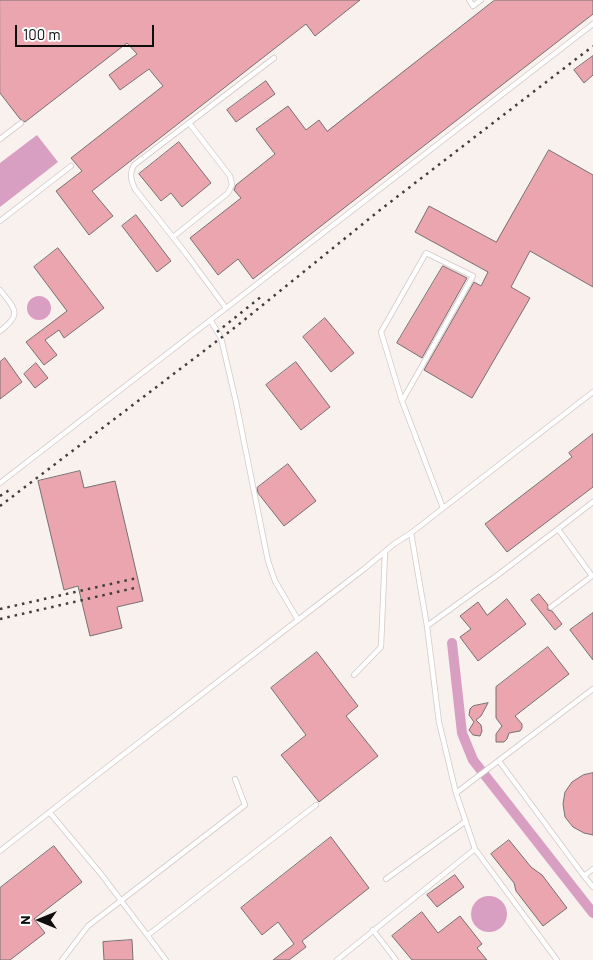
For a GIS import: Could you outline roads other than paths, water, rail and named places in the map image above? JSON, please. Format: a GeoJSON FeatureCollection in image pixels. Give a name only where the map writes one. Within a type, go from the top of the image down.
{"type":"FeatureCollection","features":[{"type":"Feature","properties":{"kind":"lane"},"geometry":{"type":"LineString","coordinates":[[469,0],[473,6],[482,0]]}},
{"type":"Feature","properties":{"kind":"lane"},"geometry":{"type":"LineString","coordinates":[[0,483],[593,24]]}},
{"type":"Feature","properties":{"kind":"lane"},"geometry":{"type":"LineString","coordinates":[[226,308],[135,189],[130,177],[131,170],[134,165],[274,58]]}},
{"type":"Feature","properties":{"kind":"lane"},"geometry":{"type":"LineString","coordinates":[[0,139],[21,123]]}},
{"type":"Feature","properties":{"kind":"lane"},"geometry":{"type":"LineString","coordinates":[[173,237],[228,193],[232,186],[230,176],[189,123]]}},
{"type":"Feature","properties":{"kind":"lane"},"geometry":{"type":"LineString","coordinates":[[0,221],[71,166]]}},
{"type":"Feature","properties":{"kind":"lane"},"geometry":{"type":"LineString","coordinates":[[402,401],[473,276],[426,253],[381,332],[402,401],[443,508]]}},
{"type":"Feature","properties":{"kind":"lane"},"geometry":{"type":"LineString","coordinates":[[0,290],[15,312],[12,321],[0,331]]}},
{"type":"Feature","properties":{"kind":"lane"},"geometry":{"type":"LineString","coordinates":[[211,321],[221,338],[268,561],[275,581],[298,620]]}},
{"type":"Feature","properties":{"kind":"lane"},"geometry":{"type":"LineString","coordinates":[[0,850],[593,392]]}},
{"type":"Feature","properties":{"kind":"lane"},"geometry":{"type":"LineString","coordinates":[[427,626],[593,502]]}},
{"type":"Feature","properties":{"kind":"lane"},"geometry":{"type":"LineString","coordinates":[[551,607],[592,575],[558,530]]}},
{"type":"Feature","properties":{"kind":"lane"},"geometry":{"type":"LineString","coordinates":[[411,533],[427,626],[439,722],[456,793],[475,849],[557,960]]}},
{"type":"Feature","properties":{"kind":"lane"},"geometry":{"type":"LineString","coordinates":[[354,675],[382,646],[385,552]]}},
{"type":"Feature","properties":{"kind":"lane"},"geometry":{"type":"LineString","coordinates":[[456,793],[593,689]]}},
{"type":"Feature","properties":{"kind":"lane"},"geometry":{"type":"LineString","coordinates":[[499,761],[593,887]]}},
{"type":"Feature","properties":{"kind":"lane"},"geometry":{"type":"LineString","coordinates":[[62,960],[88,926],[245,805],[235,780]]}},
{"type":"Feature","properties":{"kind":"lane"},"geometry":{"type":"LineString","coordinates":[[148,935],[316,805]]}},
{"type":"Feature","properties":{"kind":"lane"},"geometry":{"type":"LineString","coordinates":[[50,813],[166,960]]}},
{"type":"Feature","properties":{"kind":"lane"},"geometry":{"type":"LineString","coordinates":[[386,879],[466,821]]}},
{"type":"Feature","properties":{"kind":"lane"},"geometry":{"type":"LineString","coordinates":[[337,960],[475,849]]}},
{"type":"Feature","properties":{"kind":"lane"},"geometry":{"type":"LineString","coordinates":[[584,876],[593,869]]}},
{"type":"Feature","properties":{"kind":"lane"},"geometry":{"type":"LineString","coordinates":[[373,930],[396,960]]}},
{"type":"Feature","properties":{"kind":"waterway"},"geometry":{"type":"LineString","coordinates":[[452,643],[462,733],[473,760],[593,913]]}},
{"type":"Feature","properties":{"kind":"railway"},"geometry":{"type":"LineString","coordinates":[[0,506],[238,325],[380,210],[593,46]]}},
{"type":"Feature","properties":{"kind":"railway"},"geometry":{"type":"LineString","coordinates":[[217,332],[262,296]]}},
{"type":"Feature","properties":{"kind":"railway"},"geometry":{"type":"LineString","coordinates":[[0,496],[11,489]]}},
{"type":"Feature","properties":{"kind":"railway"},"geometry":{"type":"LineString","coordinates":[[0,609],[137,578]]}},
{"type":"Feature","properties":{"kind":"railway"},"geometry":{"type":"LineString","coordinates":[[0,619],[139,587]]}}]}
